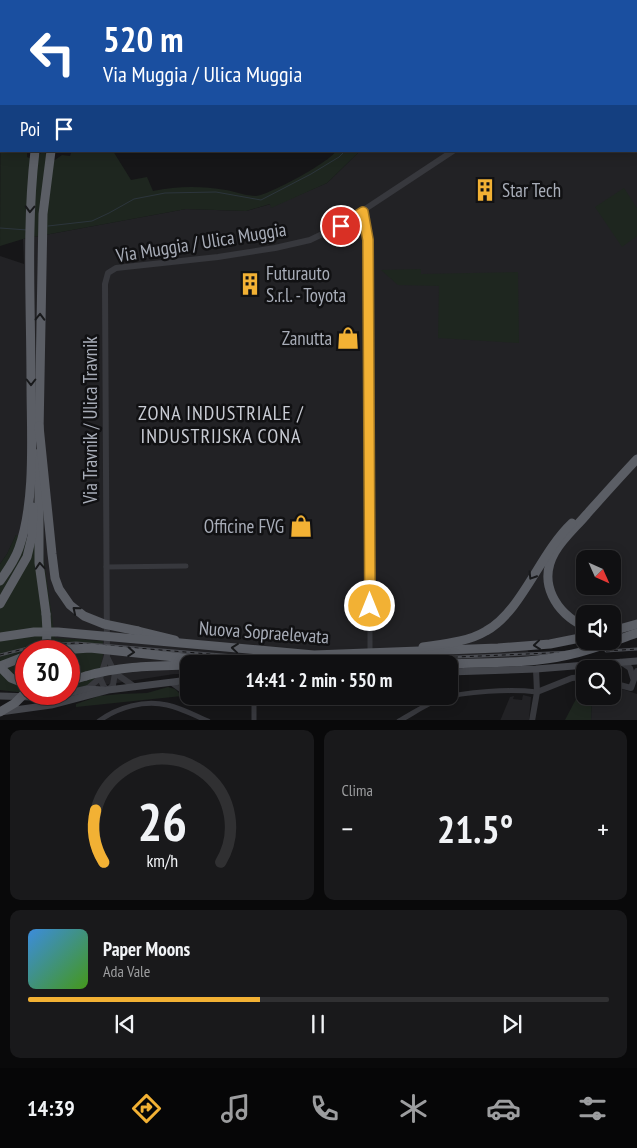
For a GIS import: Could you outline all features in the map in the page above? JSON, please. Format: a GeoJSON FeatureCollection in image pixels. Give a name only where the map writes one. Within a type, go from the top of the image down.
{"type":"FeatureCollection","features":[{"type":"Feature","properties":{"kind":"highway"},"geometry":{"type":"LineString","coordinates":[[47,640],[39,563],[39,426],[43,214],[50,155]]}},
{"type":"Feature","properties":{"kind":"highway"},"geometry":{"type":"LineString","coordinates":[[0,581],[19,550],[25,528],[28,501],[30,457],[30,212],[34,156]]}},
{"type":"Feature","properties":{"kind":"highway"},"geometry":{"type":"LineString","coordinates":[[39,426],[53,567],[55,578],[64,597],[77,611],[94,621],[182,642]]}},
{"type":"Feature","properties":{"kind":"highway"},"geometry":{"type":"LineString","coordinates":[[0,604],[27,557],[32,536],[33,507],[30,457]]}},
{"type":"Feature","properties":{"kind":"highway"},"geometry":{"type":"LineString","coordinates":[[314,655],[422,647],[463,640],[486,632],[511,608],[548,552],[637,460]]}},
{"type":"Feature","properties":{"kind":"highway"},"geometry":{"type":"LineString","coordinates":[[574,525],[554,553],[549,565],[548,581],[551,594],[558,606],[566,615],[576,621]]}},
{"type":"Feature","properties":{"kind":"highway"},"geometry":{"type":"LineString","coordinates":[[621,628],[637,624]]}},
{"type":"Feature","properties":{"kind":"highway","name":"Nuova Sopraelevata"},"geometry":{"type":"LineString","coordinates":[[0,637],[34,632],[58,632],[314,655],[498,648],[550,644],[576,639]]}},
{"type":"Feature","properties":{"kind":"highway"},"geometry":{"type":"LineString","coordinates":[[458,664],[535,660],[566,656],[596,648],[637,633]]}},
{"type":"Feature","properties":{"kind":"highway"},"geometry":{"type":"LineString","coordinates":[[621,636],[637,638]]}},
{"type":"Feature","properties":{"kind":"highway","name":"Nuova Sopraelevata"},"geometry":{"type":"LineString","coordinates":[[80,649],[90,648],[180,658]]}},
{"type":"Feature","properties":{"kind":"highway"},"geometry":{"type":"LineString","coordinates":[[15,661],[0,667],[15,679]]}},
{"type":"Feature","properties":{"kind":"highway"},"geometry":{"type":"LineString","coordinates":[[80,678],[115,669],[180,665]]}},
{"type":"Feature","properties":{"kind":"highway"},"geometry":{"type":"LineString","coordinates":[[0,712],[15,703]]}},
{"type":"Feature","properties":{"kind":"main road"},"geometry":{"type":"LineString","coordinates":[[621,662],[637,660]]}},
{"type":"Feature","properties":{"kind":"main road"},"geometry":{"type":"LineString","coordinates":[[458,672],[576,665]]}},
{"type":"Feature","properties":{"kind":"main road"},"geometry":{"type":"LineString","coordinates":[[80,691],[108,690],[180,680]]}},
{"type":"Feature","properties":{"kind":"main road"},"geometry":{"type":"LineString","coordinates":[[0,712],[51,706],[108,690]]}},
{"type":"Feature","properties":{"kind":"main road"},"geometry":{"type":"LineString","coordinates":[[0,696],[15,696]]}},
{"type":"Feature","properties":{"kind":"street","name":"Via Muggia / Ulica Muggia"},"geometry":{"type":"LineString","coordinates":[[108,273],[116,268],[218,257],[275,248],[310,240],[341,226],[452,152]]}},
{"type":"Feature","properties":{"kind":"street"},"geometry":{"type":"LineString","coordinates":[[363,212],[368,240],[370,653]]}},
{"type":"Feature","properties":{"kind":"street","name":"Via Travnik / Ulica Travnik"},"geometry":{"type":"LineString","coordinates":[[100,678],[106,656],[105,284],[108,273]]}},
{"type":"Feature","properties":{"kind":"street"},"geometry":{"type":"LineString","coordinates":[[106,567],[186,566]]}},
{"type":"Feature","properties":{"kind":"street","name":"Via Travnik / Ulica Travnik"},"geometry":{"type":"LineString","coordinates":[[106,656],[115,673],[134,687]]}},
{"type":"Feature","properties":{"kind":"street"},"geometry":{"type":"LineString","coordinates":[[621,662],[630,668],[634,689],[621,685]]}},
{"type":"Feature","properties":{"kind":"street"},"geometry":{"type":"LineString","coordinates":[[536,668],[539,679],[547,688]]}},
{"type":"Feature","properties":{"kind":"street"},"geometry":{"type":"LineString","coordinates":[[532,720],[537,692],[536,668]]}},
{"type":"Feature","properties":{"kind":"street"},"geometry":{"type":"LineString","coordinates":[[633,678],[637,671]]}},
{"type":"Feature","properties":{"kind":"street"},"geometry":{"type":"LineString","coordinates":[[87,690],[100,678],[104,687],[108,690],[113,685],[115,673]]}},
{"type":"Feature","properties":{"kind":"street"},"geometry":{"type":"LineString","coordinates":[[399,720],[450,697],[496,692],[537,692],[576,678]]}},
{"type":"Feature","properties":{"kind":"street"},"geometry":{"type":"LineString","coordinates":[[170,681],[180,689]]}},
{"type":"Feature","properties":{"kind":"street"},"geometry":{"type":"LineString","coordinates":[[99,720],[120,709],[149,704],[167,705],[208,720]]}},
{"type":"Feature","properties":{"kind":"street"},"geometry":{"type":"LineString","coordinates":[[254,705],[254,720]]}},
{"type":"Feature","properties":{"kind":"shaded area"},"geometry":{"type":"Polygon","coordinates":[[[0,152],[27,152],[27,157],[34,160],[42,152],[47,154],[50,159],[55,160],[62,155],[70,156],[72,152],[114,152],[131,180],[147,177],[153,191],[180,187],[199,187],[256,196],[299,177],[323,163],[335,152],[359,152],[327,183],[271,208],[270,204],[246,211],[186,209],[23,239],[0,246],[0,152]]]}},
{"type":"Feature","properties":{"kind":"shaded area"},"geometry":{"type":"Polygon","coordinates":[[[359,152],[637,152],[637,635],[621,636],[621,605],[576,605],[576,640],[525,644],[533,663],[458,667],[458,655],[180,655],[180,674],[85,688],[103,641],[55,639],[16,535],[0,564],[0,256],[24,264],[23,239],[186,209],[246,211],[271,204],[271,207],[327,183],[359,152]]]}},
{"type":"Feature","properties":{"kind":"shaded area"},"geometry":{"type":"Polygon","coordinates":[[[624,188],[637,208],[637,236],[622,247],[595,207],[624,188]]]}},
{"type":"Feature","properties":{"kind":"shaded area"},"geometry":{"type":"Polygon","coordinates":[[[421,269],[421,274],[518,272],[519,343],[438,338],[439,286],[398,285],[381,270],[421,269]]]}},
{"type":"Feature","properties":{"kind":"shaded area"},"geometry":{"type":"Polygon","coordinates":[[[16,535],[41,540],[55,638],[103,641],[103,655],[99,675],[85,688],[80,688],[80,640],[15,640],[15,692],[0,690],[0,564],[16,535]]]}},
{"type":"Feature","properties":{"kind":"shaded area"},"geometry":{"type":"Polygon","coordinates":[[[168,687],[175,689],[180,696],[76,707],[76,705],[80,705],[80,703],[99,696],[147,693],[168,687]]]}},
{"type":"Feature","properties":{"kind":"shaded area"},"geometry":{"type":"Polygon","coordinates":[[[621,689],[637,694],[637,720],[591,720],[592,705],[621,705],[621,689]]]}},
{"type":"Feature","properties":{"kind":"shaded area"},"geometry":{"type":"Polygon","coordinates":[[[523,695],[531,697],[529,720],[500,720],[510,697],[514,696],[513,699],[522,700],[523,695]]]}},
{"type":"Feature","properties":{"kind":"shaded area"},"geometry":{"type":"Polygon","coordinates":[[[576,699],[576,705],[592,705],[591,720],[565,720],[576,699]]]}},
{"type":"Feature","properties":{"kind":"waterway"},"geometry":{"type":"LineString","coordinates":[[48,226],[92,221],[134,199],[165,193],[216,192],[261,200],[311,174],[344,152]]}},
{"type":"Feature","properties":{"kind":"waterway"},"geometry":{"type":"LineString","coordinates":[[0,228],[27,230]]}},
{"type":"Feature","properties":{"kind":"railway"},"geometry":{"type":"LineString","coordinates":[[0,655],[36,646],[76,643],[318,663],[573,652]]}},
{"type":"Feature","properties":{"kind":"railway"},"geometry":{"type":"LineString","coordinates":[[606,651],[637,649]]}},
{"type":"Feature","properties":{"kind":"place","name":"Star Tech"},"geometry":{"type":"Point","coordinates":[485,190]}},
{"type":"Feature","properties":{"kind":"place","name":"Futurauto S.r.l. - Toyota"},"geometry":{"type":"Point","coordinates":[250,284]}},
{"type":"Feature","properties":{"kind":"place","name":"Zanutta"},"geometry":{"type":"Point","coordinates":[348,338]}},
{"type":"Feature","properties":{"kind":"place","name":"Officine FVG"},"geometry":{"type":"Point","coordinates":[301,526]}},
{"type":"Feature","properties":{"kind":"district","name":"ZONA INDUSTRIALE / INDUSTRIJSKA CONA"},"geometry":{"type":"Point","coordinates":[221,424]}},
{"type":"Feature","properties":{"kind":"route"},"geometry":{"type":"LineString","coordinates":[[341,226],[363,212],[368,240],[370,606]]}}]}
